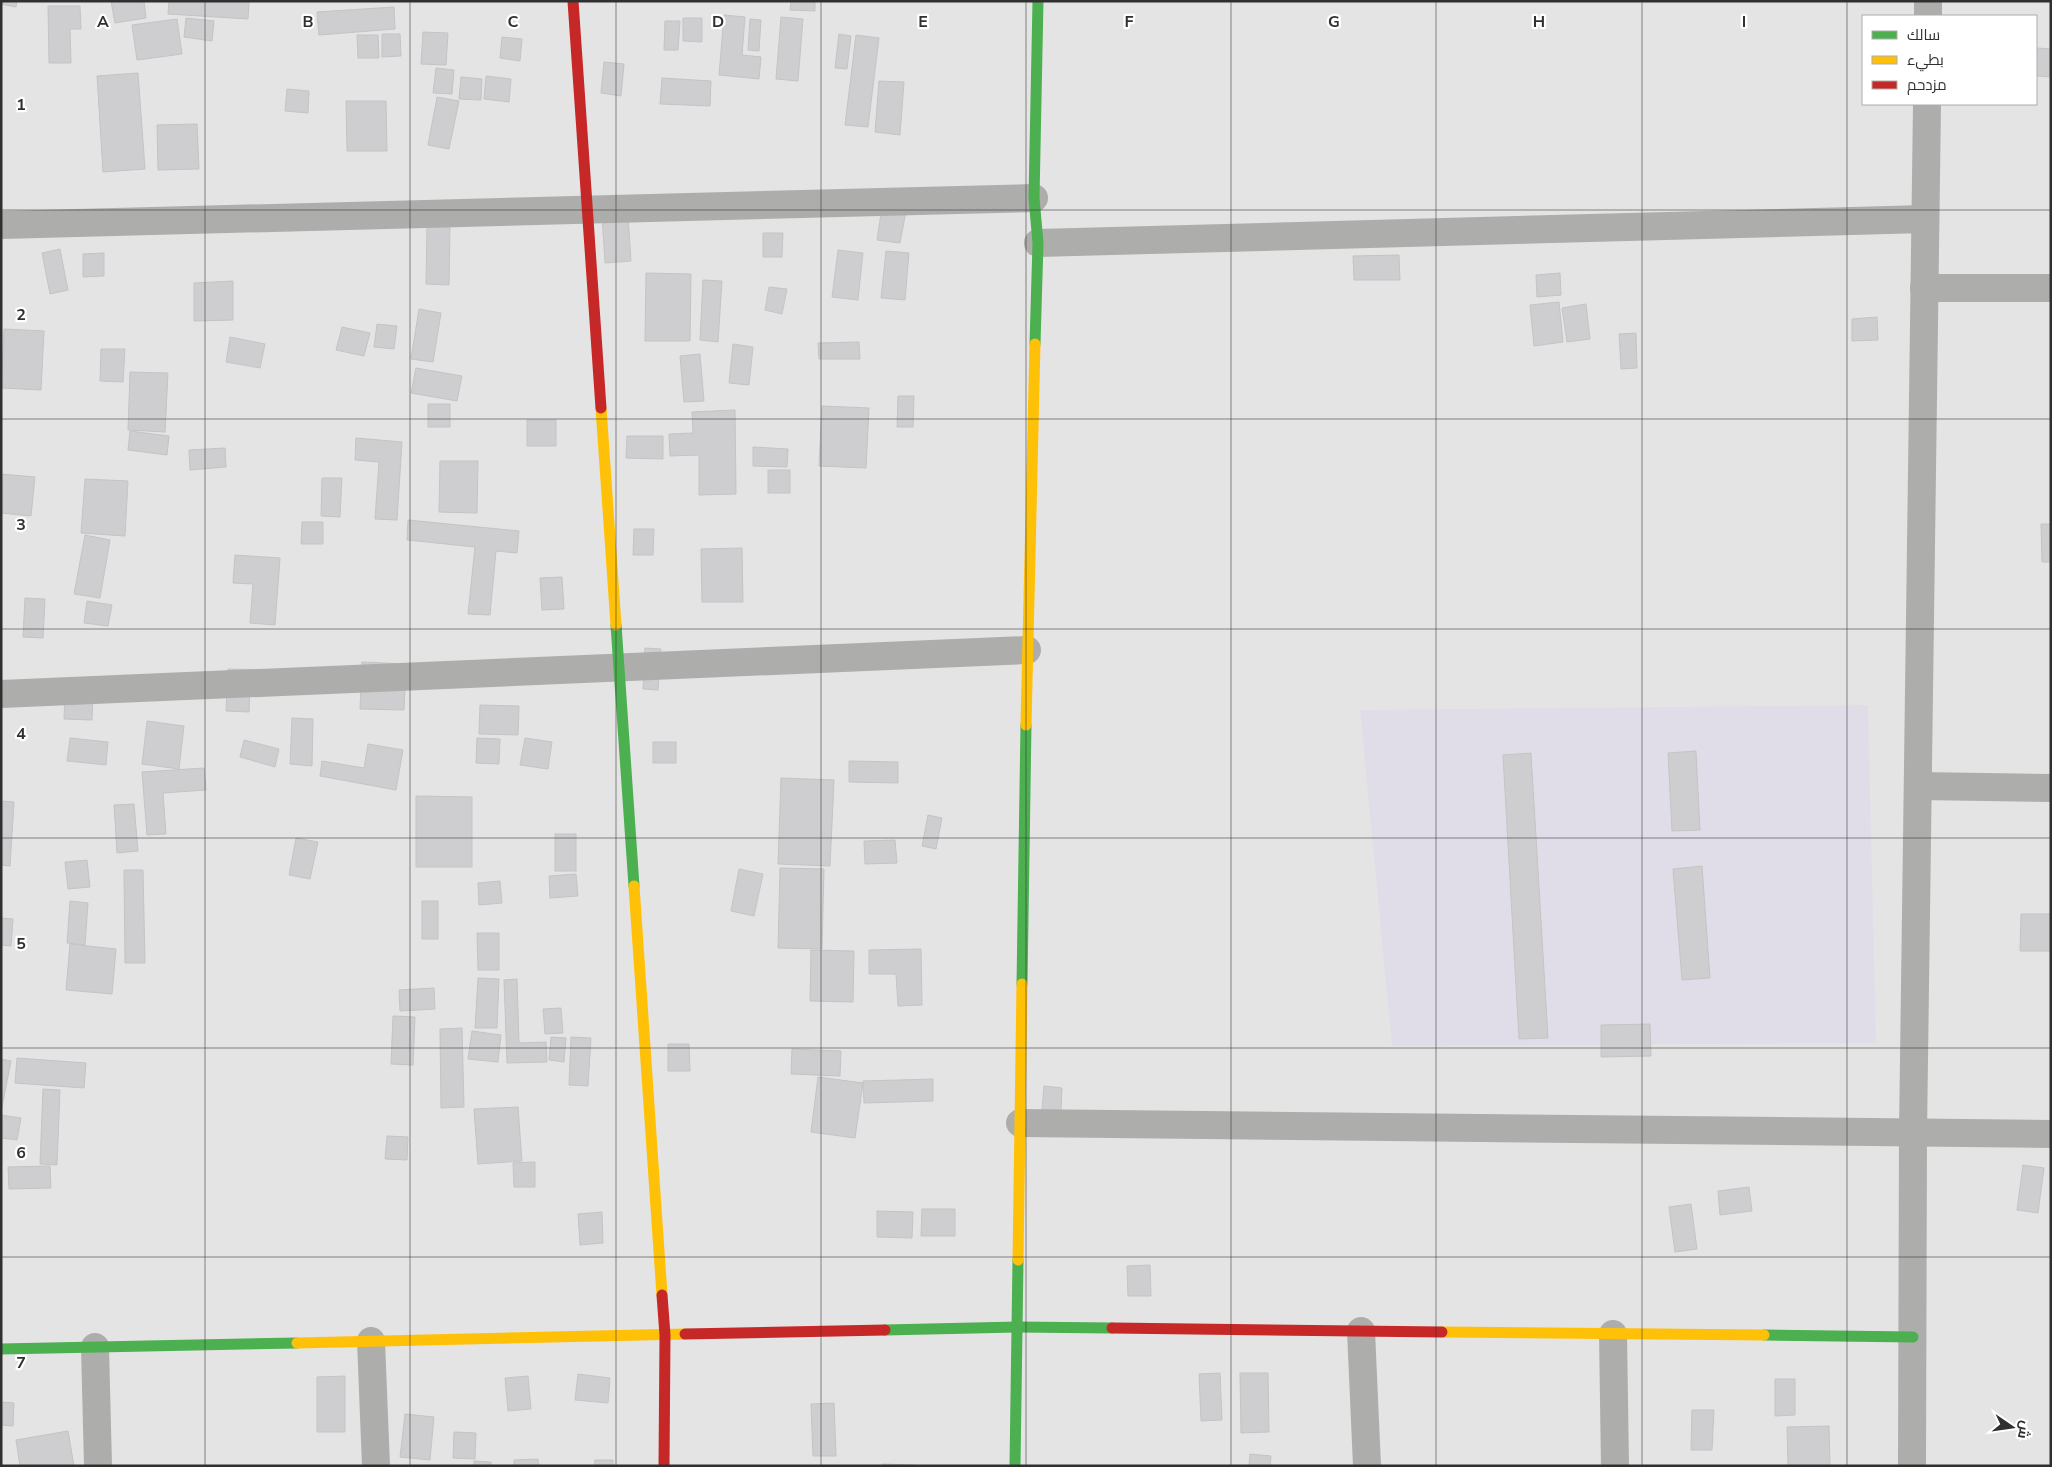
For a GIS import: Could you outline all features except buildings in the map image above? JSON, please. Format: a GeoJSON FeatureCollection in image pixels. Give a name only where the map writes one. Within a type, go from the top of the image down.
{"type":"FeatureCollection","features":[{"type":"Feature","properties":{"kind":"street"},"geometry":{"type":"LineString","coordinates":[[573,1],[665,1335],[664,1466]]}},
{"type":"Feature","properties":{"kind":"street"},"geometry":{"type":"LineString","coordinates":[[1015,1466],[1027,650],[1038,243],[1034,198],[1038,1]]}},
{"type":"Feature","properties":{"kind":"street"},"geometry":{"type":"LineString","coordinates":[[1928,1],[1928,15]]}},
{"type":"Feature","properties":{"kind":"street"},"geometry":{"type":"LineString","coordinates":[[1912,1466],[1913,1133],[1926,105]]}},
{"type":"Feature","properties":{"kind":"street"},"geometry":{"type":"LineString","coordinates":[[1,225],[1034,198]]}},
{"type":"Feature","properties":{"kind":"street"},"geometry":{"type":"LineString","coordinates":[[1038,243],[1925,219]]}},
{"type":"Feature","properties":{"kind":"street"},"geometry":{"type":"LineString","coordinates":[[1924,288],[2051,288]]}},
{"type":"Feature","properties":{"kind":"street"},"geometry":{"type":"LineString","coordinates":[[1,694],[1027,650]]}},
{"type":"Feature","properties":{"kind":"street"},"geometry":{"type":"LineString","coordinates":[[1918,786],[2051,788]]}},
{"type":"Feature","properties":{"kind":"street"},"geometry":{"type":"LineString","coordinates":[[1020,1123],[2051,1134]]}},
{"type":"Feature","properties":{"kind":"street"},"geometry":{"type":"LineString","coordinates":[[1,1349],[1017,1327],[1913,1337]]}},
{"type":"Feature","properties":{"kind":"street"},"geometry":{"type":"LineString","coordinates":[[1361,1331],[1366,1466]]}},
{"type":"Feature","properties":{"kind":"street"},"geometry":{"type":"LineString","coordinates":[[1613,1334],[1615,1466]]}},
{"type":"Feature","properties":{"kind":"street"},"geometry":{"type":"LineString","coordinates":[[371,1341],[376,1466]]}},
{"type":"Feature","properties":{"kind":"street"},"geometry":{"type":"LineString","coordinates":[[95,1347],[98,1466]]}},
{"type":"Feature","properties":{"kind":"shaded area"},"geometry":{"type":"Polygon","coordinates":[[[1868,705],[1876,1043],[1392,1046],[1360,710],[1868,705]]]}},
{"type":"Feature","properties":{"kind":"traffic: fast"},"geometry":{"type":"LineString","coordinates":[[1035,344],[1038,243],[1034,198],[1038,1]]}},
{"type":"Feature","properties":{"kind":"traffic: fast"},"geometry":{"type":"LineString","coordinates":[[616,625],[634,886]]}},
{"type":"Feature","properties":{"kind":"traffic: fast"},"geometry":{"type":"LineString","coordinates":[[1022,984],[1026,725]]}},
{"type":"Feature","properties":{"kind":"traffic: fast"},"geometry":{"type":"LineString","coordinates":[[1015,1466],[1018,1260]]}},
{"type":"Feature","properties":{"kind":"traffic: fast"},"geometry":{"type":"LineString","coordinates":[[885,1330],[1017,1327],[1112,1328]]}},
{"type":"Feature","properties":{"kind":"traffic: fast"},"geometry":{"type":"LineString","coordinates":[[1764,1335],[1913,1337]]}},
{"type":"Feature","properties":{"kind":"traffic: fast"},"geometry":{"type":"LineString","coordinates":[[1,1349],[297,1343]]}},
{"type":"Feature","properties":{"kind":"traffic: slow"},"geometry":{"type":"LineString","coordinates":[[1026,725],[1035,344]]}},
{"type":"Feature","properties":{"kind":"traffic: slow"},"geometry":{"type":"LineString","coordinates":[[601,408],[616,625]]}},
{"type":"Feature","properties":{"kind":"traffic: slow"},"geometry":{"type":"LineString","coordinates":[[634,886],[662,1295]]}},
{"type":"Feature","properties":{"kind":"traffic: slow"},"geometry":{"type":"LineString","coordinates":[[1018,1260],[1022,984]]}},
{"type":"Feature","properties":{"kind":"traffic: slow"},"geometry":{"type":"LineString","coordinates":[[1442,1332],[1764,1335]]}},
{"type":"Feature","properties":{"kind":"traffic: slow"},"geometry":{"type":"LineString","coordinates":[[297,1343],[685,1334]]}},
{"type":"Feature","properties":{"kind":"traffic: jam"},"geometry":{"type":"LineString","coordinates":[[573,1],[601,408]]}},
{"type":"Feature","properties":{"kind":"traffic: jam"},"geometry":{"type":"LineString","coordinates":[[662,1295],[665,1335],[664,1466]]}},
{"type":"Feature","properties":{"kind":"traffic: jam"},"geometry":{"type":"LineString","coordinates":[[1112,1328],[1442,1332]]}},
{"type":"Feature","properties":{"kind":"traffic: jam"},"geometry":{"type":"LineString","coordinates":[[685,1334],[885,1330]]}}]}
